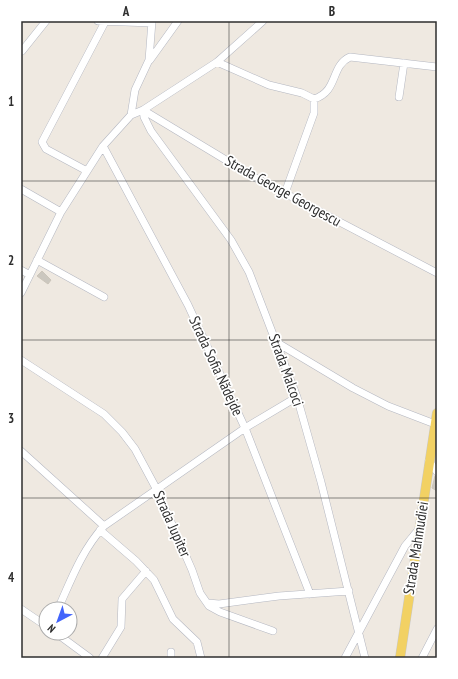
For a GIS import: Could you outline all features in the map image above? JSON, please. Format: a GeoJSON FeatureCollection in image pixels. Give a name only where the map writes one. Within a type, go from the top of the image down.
{"type":"FeatureCollection","features":[{"type":"Feature","properties":{"kind":"main road","name":"Strada Mahmudiei"},"geometry":{"type":"LineString","coordinates":[[400,658],[429,462],[436,430],[437,414]]}},
{"type":"Feature","properties":{"kind":"street"},"geometry":{"type":"LineString","coordinates":[[22,51],[46,21]]}},
{"type":"Feature","properties":{"kind":"street"},"geometry":{"type":"LineString","coordinates":[[87,170],[46,149],[42,142],[102,21],[152,22],[149,60]]}},
{"type":"Feature","properties":{"kind":"street"},"geometry":{"type":"LineString","coordinates":[[131,115],[135,90],[149,60],[178,21]]}},
{"type":"Feature","properties":{"kind":"street"},"geometry":{"type":"LineString","coordinates":[[21,293],[61,212],[103,146],[131,115],[143,110],[217,62],[263,21]]}},
{"type":"Feature","properties":{"kind":"street"},"geometry":{"type":"LineString","coordinates":[[314,99],[328,91],[341,64],[350,57],[437,67]]}},
{"type":"Feature","properties":{"kind":"street"},"geometry":{"type":"LineString","coordinates":[[217,62],[233,71],[269,85],[302,93],[314,99]]}},
{"type":"Feature","properties":{"kind":"street"},"geometry":{"type":"LineString","coordinates":[[399,97],[404,63]]}},
{"type":"Feature","properties":{"kind":"street"},"geometry":{"type":"LineString","coordinates":[[285,193],[314,113],[314,99]]}},
{"type":"Feature","properties":{"kind":"street","name":"Strada George Georgescu"},"geometry":{"type":"LineString","coordinates":[[143,110],[254,177],[437,273]]}},
{"type":"Feature","properties":{"kind":"street","name":"Strada Malcoci"},"geometry":{"type":"LineString","coordinates":[[143,110],[144,117],[151,131],[238,252],[248,272],[297,397],[321,482],[365,658]]}},
{"type":"Feature","properties":{"kind":"street","name":"Strada Sofia Nădejde"},"geometry":{"type":"LineString","coordinates":[[103,146],[188,305],[245,428],[310,594]]}},
{"type":"Feature","properties":{"kind":"street"},"geometry":{"type":"LineString","coordinates":[[21,189],[61,212]]}},
{"type":"Feature","properties":{"kind":"street"},"geometry":{"type":"LineString","coordinates":[[37,260],[104,297]]}},
{"type":"Feature","properties":{"kind":"street"},"geometry":{"type":"LineString","coordinates":[[21,270],[30,275]]}},
{"type":"Feature","properties":{"kind":"street"},"geometry":{"type":"LineString","coordinates":[[276,342],[353,388],[436,430]]}},
{"type":"Feature","properties":{"kind":"street","name":"Strada Jupiter"},"geometry":{"type":"LineString","coordinates":[[21,360],[104,414],[136,449],[157,490],[192,570],[200,593],[206,602]]}},
{"type":"Feature","properties":{"kind":"street"},"geometry":{"type":"LineString","coordinates":[[61,601],[78,563],[102,528],[245,428],[297,397]]}},
{"type":"Feature","properties":{"kind":"street"},"geometry":{"type":"LineString","coordinates":[[21,451],[146,571],[162,594],[173,619],[197,642],[201,658]]}},
{"type":"Feature","properties":{"kind":"street"},"geometry":{"type":"LineString","coordinates":[[429,462],[437,472]]}},
{"type":"Feature","properties":{"kind":"street"},"geometry":{"type":"LineString","coordinates":[[345,658],[405,546],[419,529]]}},
{"type":"Feature","properties":{"kind":"street"},"geometry":{"type":"LineString","coordinates":[[102,658],[121,628],[122,599],[146,571]]}},
{"type":"Feature","properties":{"kind":"street"},"geometry":{"type":"LineString","coordinates":[[206,602],[219,604],[279,596],[349,592]]}},
{"type":"Feature","properties":{"kind":"street"},"geometry":{"type":"LineString","coordinates":[[206,602],[220,612],[273,631]]}},
{"type":"Feature","properties":{"kind":"street"},"geometry":{"type":"LineString","coordinates":[[21,609],[38,621]]}},
{"type":"Feature","properties":{"kind":"street"},"geometry":{"type":"LineString","coordinates":[[422,658],[437,629]]}},
{"type":"Feature","properties":{"kind":"street"},"geometry":{"type":"LineString","coordinates":[[65,641],[84,657]]}},
{"type":"Feature","properties":{"kind":"building"},"geometry":{"type":"Polygon","coordinates":[[[42,271],[51,280],[48,284],[37,276],[42,271]]]}},
{"type":"Feature","properties":{"kind":"building"},"geometry":{"type":"Polygon","coordinates":[[[435,476],[437,477],[437,491],[432,488],[435,476]]]}}]}
